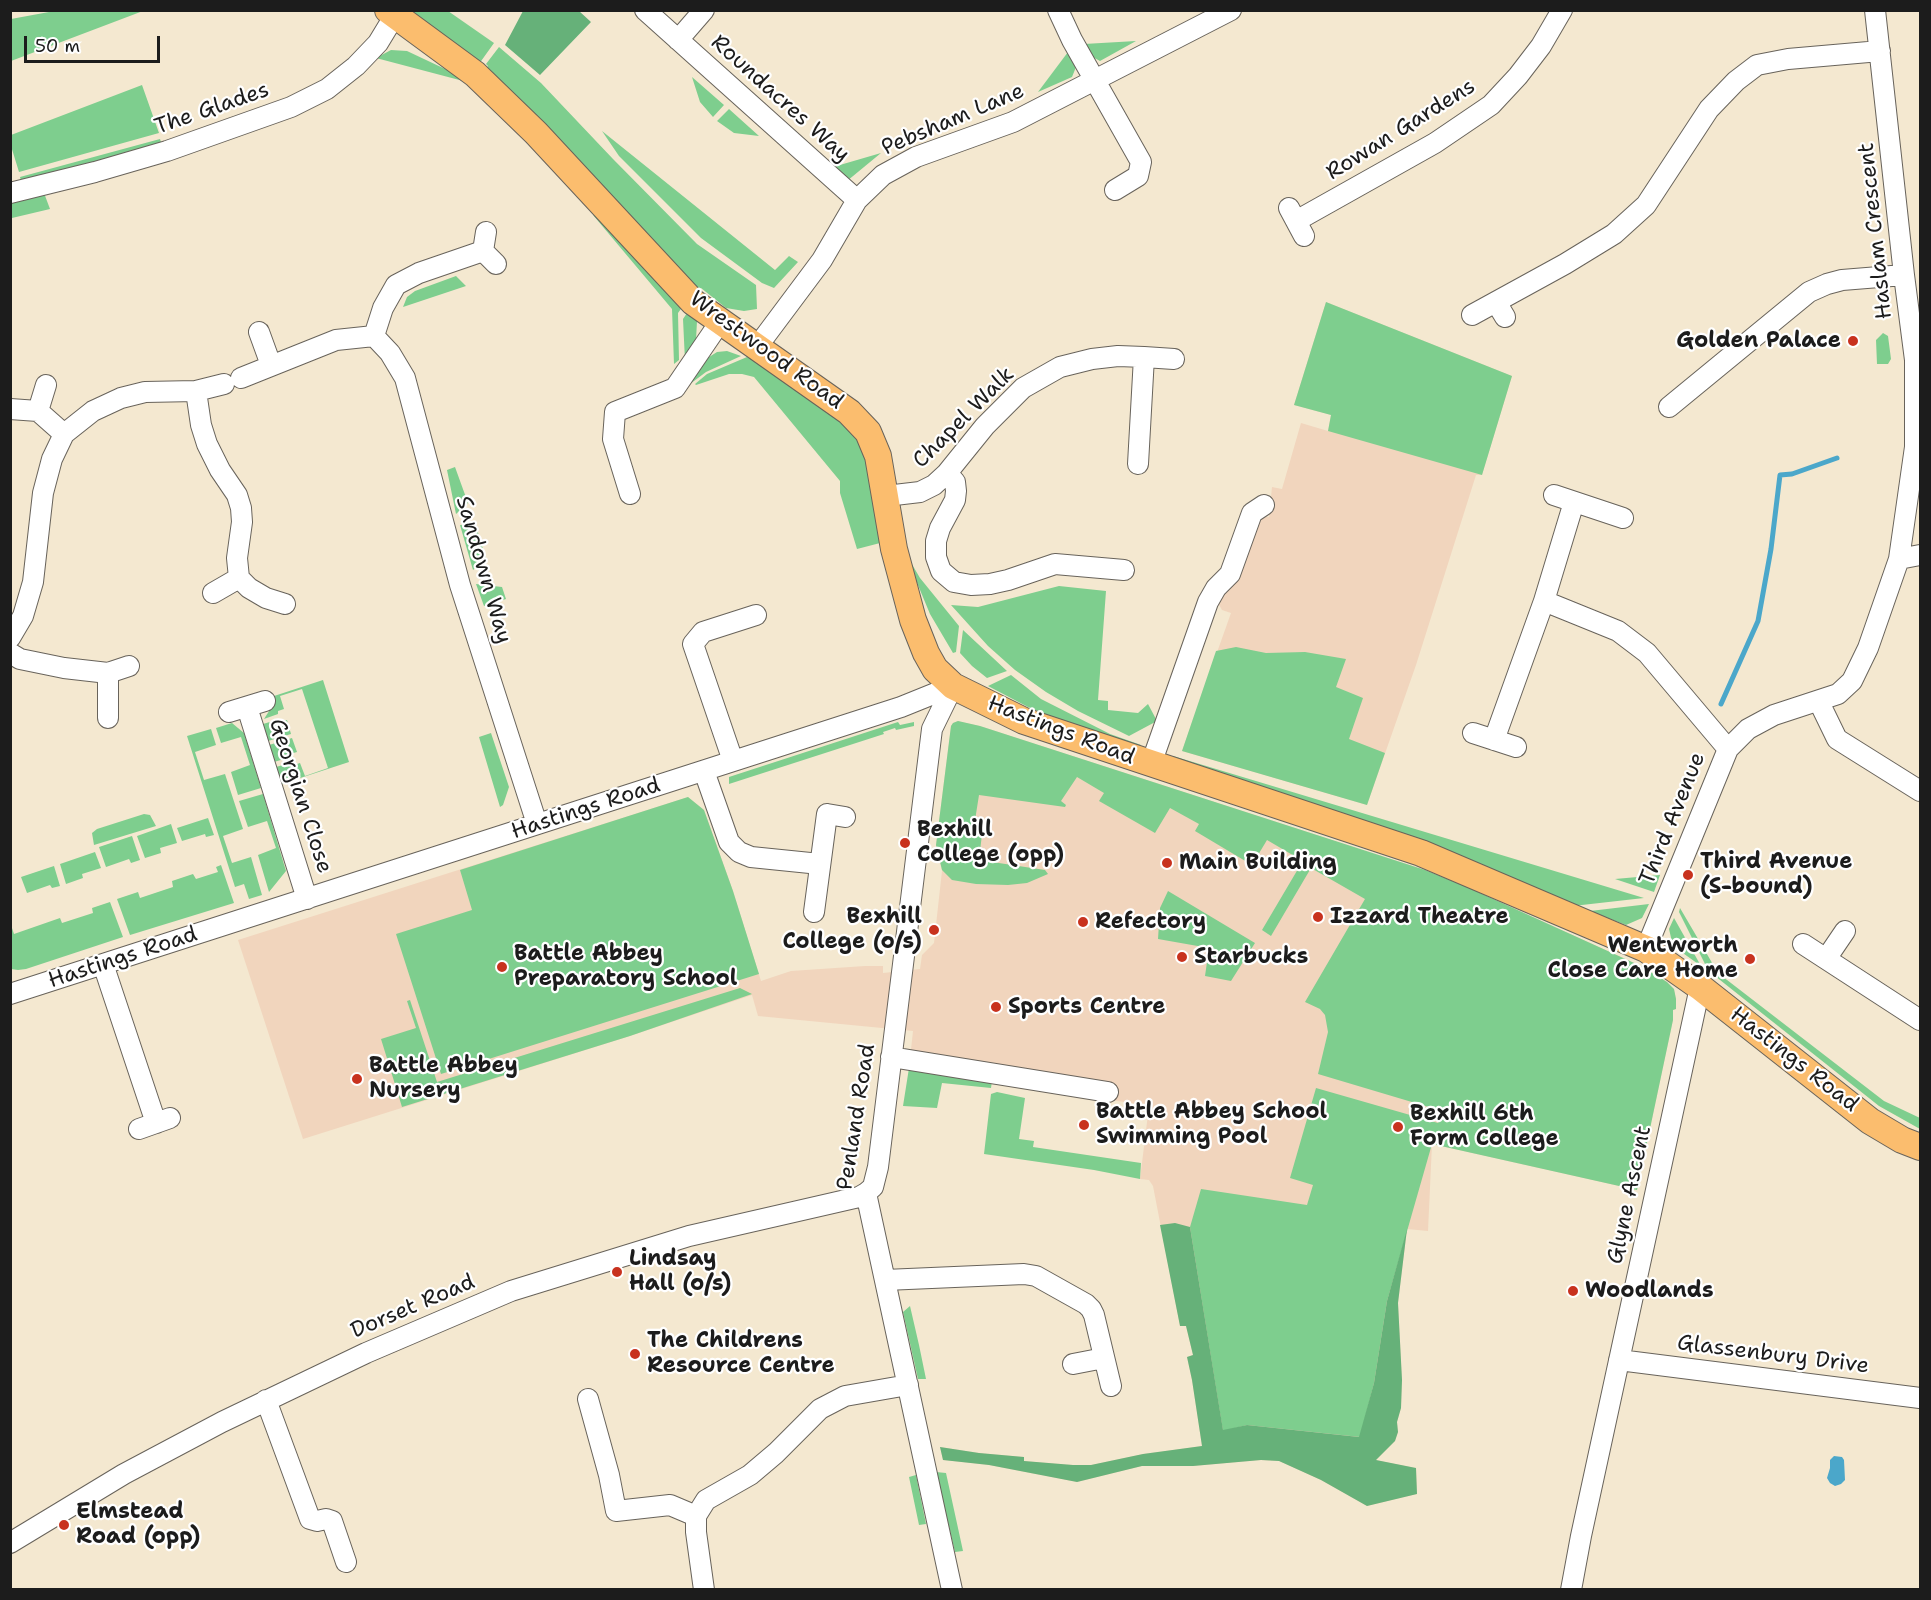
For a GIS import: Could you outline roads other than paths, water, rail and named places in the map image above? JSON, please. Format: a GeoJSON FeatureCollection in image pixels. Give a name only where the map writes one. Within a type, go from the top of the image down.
{"type":"FeatureCollection","features":[{"type":"Feature","properties":{"kind":"main road","name":"Wrestwood Road"},"geometry":{"type":"LineString","coordinates":[[392,13],[475,74],[536,134],[693,302],[849,412],[868,432],[878,456],[894,549],[913,620],[935,669],[953,686]]}},
{"type":"Feature","properties":{"kind":"main road","name":"Hastings Road"},"geometry":{"type":"LineString","coordinates":[[953,686],[1024,721],[1421,854],[1646,949],[1700,987],[1870,1121],[1902,1140],[1920,1147]]}},
{"type":"Feature","properties":{"kind":"street","name":"Roundacres Way"},"geometry":{"type":"LineString","coordinates":[[645,10],[857,200]]}},
{"type":"Feature","properties":{"kind":"street"},"geometry":{"type":"LineString","coordinates":[[678,40],[704,10]]}},
{"type":"Feature","properties":{"kind":"street"},"geometry":{"type":"LineString","coordinates":[[1058,10],[1141,162],[1138,176],[1115,190]]}},
{"type":"Feature","properties":{"kind":"street","name":"Pebsham Lane"},"geometry":{"type":"LineString","coordinates":[[757,347],[822,260],[857,200],[883,175],[915,157],[1013,122],[1232,10]]}},
{"type":"Feature","properties":{"kind":"street","name":"Rowan Gardens"},"geometry":{"type":"LineString","coordinates":[[1297,222],[1435,143],[1491,105],[1518,76],[1562,10]]}},
{"type":"Feature","properties":{"kind":"street","name":"Haslam Crescent"},"geometry":{"type":"LineString","coordinates":[[1875,10],[1915,360],[1918,446],[1899,559]]}},
{"type":"Feature","properties":{"kind":"street","name":"The Glades"},"geometry":{"type":"LineString","coordinates":[[10,193],[95,172],[166,151],[291,107],[327,89],[356,66],[378,43],[392,13]]}},
{"type":"Feature","properties":{"kind":"street"},"geometry":{"type":"LineString","coordinates":[[1472,315],[1500,309],[1565,264],[1614,234],[1646,205],[1709,110],[1736,81],[1757,65],[1788,59],[1880,51]]}},
{"type":"Feature","properties":{"kind":"street"},"geometry":{"type":"LineString","coordinates":[[10,638],[23,615],[33,582],[43,493],[52,459],[64,434],[93,411],[120,398],[145,392],[196,391],[232,381],[336,340],[374,336],[383,308],[396,285],[418,273],[488,249]]}},
{"type":"Feature","properties":{"kind":"street"},"geometry":{"type":"LineString","coordinates":[[1674,395],[1809,292],[1842,280],[1904,275]]}},
{"type":"Feature","properties":{"kind":"street"},"geometry":{"type":"LineString","coordinates":[[630,494],[614,439],[615,412],[675,388],[720,322]]}},
{"type":"Feature","properties":{"kind":"street"},"geometry":{"type":"LineString","coordinates":[[260,332],[271,365]]}},
{"type":"Feature","properties":{"kind":"street","name":"Sandown Way"},"geometry":{"type":"LineString","coordinates":[[374,336],[390,353],[405,378],[460,585],[537,824]]}},
{"type":"Feature","properties":{"kind":"street","name":"Chapel Walk"},"geometry":{"type":"LineString","coordinates":[[886,496],[920,492],[934,485],[947,473],[985,426],[1023,388],[1060,367],[1092,359],[1118,356],[1174,359]]}},
{"type":"Feature","properties":{"kind":"street"},"geometry":{"type":"LineString","coordinates":[[1138,464],[1144,357]]}},
{"type":"Feature","properties":{"kind":"street"},"geometry":{"type":"LineString","coordinates":[[38,411],[46,385]]}},
{"type":"Feature","properties":{"kind":"street"},"geometry":{"type":"LineString","coordinates":[[196,391],[201,425],[207,444],[220,470],[237,495],[241,508],[242,522],[237,558],[239,578],[249,588],[266,598],[285,604]]}},
{"type":"Feature","properties":{"kind":"street"},"geometry":{"type":"LineString","coordinates":[[10,409],[38,411],[64,434]]}},
{"type":"Feature","properties":{"kind":"street"},"geometry":{"type":"LineString","coordinates":[[947,473],[955,482],[955,500],[940,528],[936,541],[936,557],[940,571],[954,582],[970,585],[990,584],[1055,564],[1124,570]]}},
{"type":"Feature","properties":{"kind":"street"},"geometry":{"type":"LineString","coordinates":[[1554,495],[1623,518]]}},
{"type":"Feature","properties":{"kind":"street"},"geometry":{"type":"LineString","coordinates":[[1494,740],[1544,601],[1575,502]]}},
{"type":"Feature","properties":{"kind":"street"},"geometry":{"type":"LineString","coordinates":[[1151,764],[1208,602],[1216,588],[1230,574],[1252,513],[1264,505]]}},
{"type":"Feature","properties":{"kind":"street"},"geometry":{"type":"LineString","coordinates":[[1899,559],[1920,555]]}},
{"type":"Feature","properties":{"kind":"street","name":"Third Avenue"},"geometry":{"type":"LineString","coordinates":[[1646,949],[1728,749],[1748,729],[1774,716],[1838,694],[1852,681],[1869,648],[1899,559]]}},
{"type":"Feature","properties":{"kind":"street"},"geometry":{"type":"LineString","coordinates":[[213,593],[239,578]]}},
{"type":"Feature","properties":{"kind":"street"},"geometry":{"type":"LineString","coordinates":[[1544,601],[1618,631],[1647,654],[1728,749]]}},
{"type":"Feature","properties":{"kind":"street"},"geometry":{"type":"LineString","coordinates":[[733,761],[693,644],[704,632],[752,622]]}},
{"type":"Feature","properties":{"kind":"street"},"geometry":{"type":"LineString","coordinates":[[10,653],[20,659],[64,668],[108,673],[129,666]]}},
{"type":"Feature","properties":{"kind":"street"},"geometry":{"type":"LineString","coordinates":[[108,673],[108,718]]}},
{"type":"Feature","properties":{"kind":"street","name":"Hastings Road"},"geometry":{"type":"LineString","coordinates":[[10,994],[900,707],[953,686]]}},
{"type":"Feature","properties":{"kind":"street","name":"Penland Road"},"geometry":{"type":"LineString","coordinates":[[952,1590],[866,1193],[873,1186],[878,1167],[932,729],[953,686]]}},
{"type":"Feature","properties":{"kind":"street"},"geometry":{"type":"LineString","coordinates":[[1819,702],[1837,739],[1920,791]]}},
{"type":"Feature","properties":{"kind":"street","name":"Georgian Close"},"geometry":{"type":"LineString","coordinates":[[247,707],[307,899]]}},
{"type":"Feature","properties":{"kind":"street"},"geometry":{"type":"LineString","coordinates":[[1473,733],[1516,747]]}},
{"type":"Feature","properties":{"kind":"street"},"geometry":{"type":"LineString","coordinates":[[704,771],[729,842],[738,852],[751,856],[820,864]]}},
{"type":"Feature","properties":{"kind":"street"},"geometry":{"type":"LineString","coordinates":[[814,912],[827,814],[846,817]]}},
{"type":"Feature","properties":{"kind":"street"},"geometry":{"type":"LineString","coordinates":[[1826,959],[1845,931]]}},
{"type":"Feature","properties":{"kind":"street"},"geometry":{"type":"LineString","coordinates":[[1803,944],[1920,1020]]}},
{"type":"Feature","properties":{"kind":"street"},"geometry":{"type":"LineString","coordinates":[[103,964],[155,1124]]}},
{"type":"Feature","properties":{"kind":"street","name":"Glyne Ascent"},"geometry":{"type":"LineString","coordinates":[[1571,1590],[1618,1360],[1700,987]]}},
{"type":"Feature","properties":{"kind":"street"},"geometry":{"type":"LineString","coordinates":[[891,1057],[1108,1092]]}},
{"type":"Feature","properties":{"kind":"street","name":"Dorset Road"},"geometry":{"type":"LineString","coordinates":[[10,1543],[124,1474],[266,1400],[366,1353],[511,1291],[689,1236],[847,1200],[866,1193]]}},
{"type":"Feature","properties":{"kind":"street"},"geometry":{"type":"LineString","coordinates":[[885,1280],[1024,1274],[1036,1276],[1091,1309],[1111,1386]]}},
{"type":"Feature","properties":{"kind":"street"},"geometry":{"type":"LineString","coordinates":[[1072,1364],[1104,1358]]}},
{"type":"Feature","properties":{"kind":"street","name":"Glassenbury Drive"},"geometry":{"type":"LineString","coordinates":[[1618,1360],[1920,1398]]}},
{"type":"Feature","properties":{"kind":"street"},"geometry":{"type":"LineString","coordinates":[[704,1590],[696,1516],[706,1500],[750,1475],[776,1453],[820,1409],[845,1396],[908,1385]]}},
{"type":"Feature","properties":{"kind":"street"},"geometry":{"type":"LineString","coordinates":[[588,1399],[609,1475],[616,1511],[670,1505],[696,1516]]}},
{"type":"Feature","properties":{"kind":"street"},"geometry":{"type":"LineString","coordinates":[[266,1400],[310,1519],[332,1521],[336,1554]]}},
{"type":"Feature","properties":{"kind":"water"},"geometry":{"type":"Polygon","coordinates":[[[1834,1456],[1842,1457],[1844,1460],[1845,1480],[1835,1486],[1827,1478],[1830,1460],[1834,1456]]]}},
{"type":"Feature","properties":{"kind":"waterway"},"geometry":{"type":"LineString","coordinates":[[1721,704],[1758,621],[1771,549],[1780,475],[1792,474],[1837,458]]}},
{"type":"Feature","properties":{"kind":"place","name":"Golden Palace"},"geometry":{"type":"Point","coordinates":[1853,341]}},
{"type":"Feature","properties":{"kind":"place","name":"Bexhill College (opp)"},"geometry":{"type":"Point","coordinates":[905,843]}},
{"type":"Feature","properties":{"kind":"place","name":"Main Building"},"geometry":{"type":"Point","coordinates":[1167,863]}},
{"type":"Feature","properties":{"kind":"place","name":"Third Avenue (S-bound)"},"geometry":{"type":"Point","coordinates":[1688,875]}},
{"type":"Feature","properties":{"kind":"place","name":"Izzard Theatre"},"geometry":{"type":"Point","coordinates":[1318,917]}},
{"type":"Feature","properties":{"kind":"place","name":"Refectory"},"geometry":{"type":"Point","coordinates":[1083,922]}},
{"type":"Feature","properties":{"kind":"place","name":"Bexhill College (o/s)"},"geometry":{"type":"Point","coordinates":[934,930]}},
{"type":"Feature","properties":{"kind":"place","name":"Starbucks"},"geometry":{"type":"Point","coordinates":[1182,957]}},
{"type":"Feature","properties":{"kind":"place","name":"Wentworth Close Care Home"},"geometry":{"type":"Point","coordinates":[1750,959]}},
{"type":"Feature","properties":{"kind":"place","name":"Battle Abbey Preparatory School"},"geometry":{"type":"Point","coordinates":[502,967]}},
{"type":"Feature","properties":{"kind":"place","name":"Sports Centre"},"geometry":{"type":"Point","coordinates":[996,1007]}},
{"type":"Feature","properties":{"kind":"place","name":"Battle Abbey Nursery"},"geometry":{"type":"Point","coordinates":[357,1079]}},
{"type":"Feature","properties":{"kind":"place","name":"Battle Abbey School Swimming Pool"},"geometry":{"type":"Point","coordinates":[1084,1125]}},
{"type":"Feature","properties":{"kind":"place","name":"Bexhill 6th Form College"},"geometry":{"type":"Point","coordinates":[1398,1127]}},
{"type":"Feature","properties":{"kind":"place","name":"Lindsay Hall (o/s)"},"geometry":{"type":"Point","coordinates":[617,1272]}},
{"type":"Feature","properties":{"kind":"place","name":"Woodlands"},"geometry":{"type":"Point","coordinates":[1573,1291]}},
{"type":"Feature","properties":{"kind":"place","name":"The Childrens Resource Centre"},"geometry":{"type":"Point","coordinates":[635,1354]}},
{"type":"Feature","properties":{"kind":"place","name":"Elmstead Road (opp)"},"geometry":{"type":"Point","coordinates":[64,1525]}}]}
